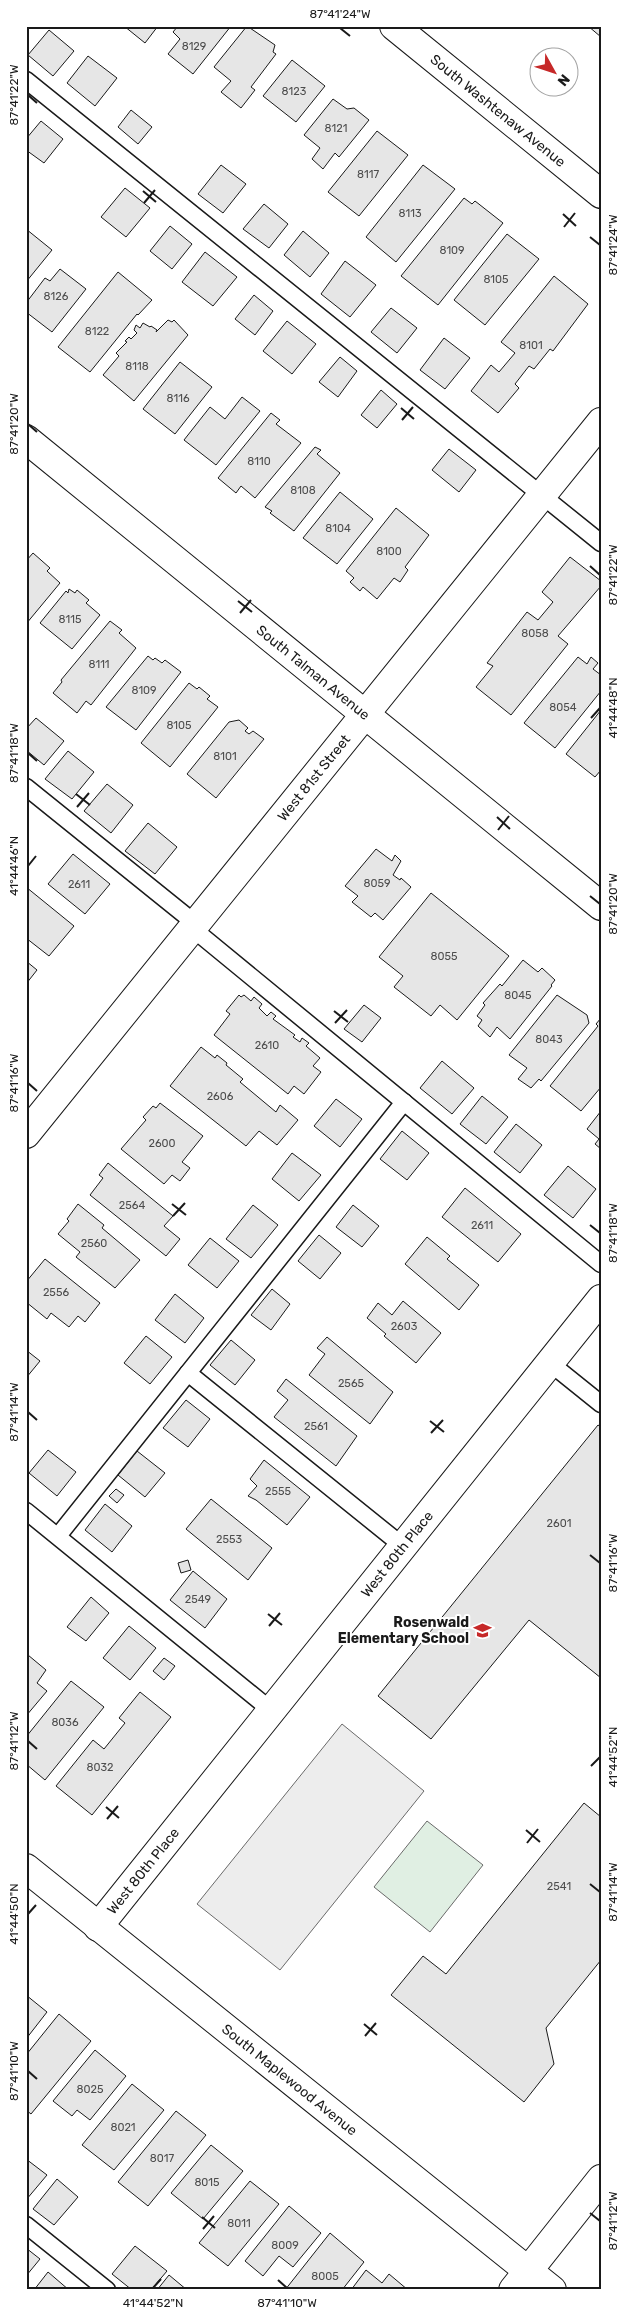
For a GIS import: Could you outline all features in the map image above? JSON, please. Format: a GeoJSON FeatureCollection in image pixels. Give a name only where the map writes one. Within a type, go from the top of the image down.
{"type":"FeatureCollection","features":[{"type":"Feature","properties":{"kind":"street","name":"South Washtenaw Avenue"},"geometry":{"type":"LineString","coordinates":[[394,26],[601,194]]}},
{"type":"Feature","properties":{"kind":"street","name":"West 81st Street"},"geometry":{"type":"LineString","coordinates":[[26,1134],[601,422]]}},
{"type":"Feature","properties":{"kind":"street","name":"South Talman Avenue"},"geometry":{"type":"LineString","coordinates":[[26,439],[601,906]]}},
{"type":"Feature","properties":{"kind":"street","name":"West 80th Place"},"geometry":{"type":"LineString","coordinates":[[98,1927],[601,1299]]}},
{"type":"Feature","properties":{"kind":"street","name":"South Maplewood Avenue"},"geometry":{"type":"LineString","coordinates":[[26,1868],[520,2280],[552,2290]]}},
{"type":"Feature","properties":{"kind":"street"},"geometry":{"type":"LineString","coordinates":[[520,2280],[601,2179]]}},
{"type":"Feature","properties":{"kind":"lane"},"geometry":{"type":"LineString","coordinates":[[26,80],[601,543]]}},
{"type":"Feature","properties":{"kind":"lane"},"geometry":{"type":"LineString","coordinates":[[26,787],[601,1264]]}},
{"type":"Feature","properties":{"kind":"lane"},"geometry":{"type":"LineString","coordinates":[[58,1536],[404,1102]]}},
{"type":"Feature","properties":{"kind":"lane"},"geometry":{"type":"LineString","coordinates":[[550,1364],[601,1404]]}},
{"type":"Feature","properties":{"kind":"lane"},"geometry":{"type":"LineString","coordinates":[[188,1373],[404,1546]]}},
{"type":"Feature","properties":{"kind":"lane"},"geometry":{"type":"LineString","coordinates":[[26,1510],[272,1711]]}},
{"type":"Feature","properties":{"kind":"lane"},"geometry":{"type":"LineString","coordinates":[[26,2225],[107,2290]]}},
{"type":"Feature","properties":{"kind":"green space"},"geometry":{"type":"Polygon","coordinates":[[[427,1821],[483,1865],[430,1932],[374,1887],[427,1821]]]}},
{"type":"Feature","properties":{"kind":"shaded area"},"geometry":{"type":"Polygon","coordinates":[[[342,1724],[424,1791],[280,1970],[197,1904],[342,1724]]]}},
{"type":"Feature","properties":{"kind":"building"},"geometry":{"type":"Polygon","coordinates":[[[124,26],[158,26],[145,43],[124,26]]]}},
{"type":"Feature","properties":{"kind":"building"},"geometry":{"type":"Polygon","coordinates":[[[178,26],[231,26],[193,74],[168,54],[180,39],[173,32],[178,26]]]}},
{"type":"Feature","properties":{"kind":"building"},"geometry":{"type":"Polygon","coordinates":[[[247,26],[275,45],[273,52],[276,54],[251,87],[255,90],[241,108],[221,92],[231,81],[214,67],[247,26]]]}},
{"type":"Feature","properties":{"kind":"building"},"geometry":{"type":"Polygon","coordinates":[[[588,26],[601,26],[601,37],[588,26]]]}},
{"type":"Feature","properties":{"kind":"building"},"geometry":{"type":"Polygon","coordinates":[[[49,30],[74,51],[53,76],[28,55],[49,30]]]}},
{"type":"Feature","properties":{"kind":"building"},"geometry":{"type":"Polygon","coordinates":[[[88,56],[117,78],[95,106],[67,83],[88,56]]]}},
{"type":"Feature","properties":{"kind":"building"},"geometry":{"type":"Polygon","coordinates":[[[292,60],[325,86],[296,122],[263,96],[292,60]]]}},
{"type":"Feature","properties":{"kind":"building"},"geometry":{"type":"Polygon","coordinates":[[[333,99],[347,109],[354,108],[369,120],[339,157],[335,153],[323,169],[312,159],[320,148],[304,135],[333,99]]]}},
{"type":"Feature","properties":{"kind":"building"},"geometry":{"type":"Polygon","coordinates":[[[131,110],[152,127],[138,144],[118,127],[131,110]]]}},
{"type":"Feature","properties":{"kind":"building"},"geometry":{"type":"Polygon","coordinates":[[[41,121],[63,139],[44,163],[26,150],[26,139],[41,121]]]}},
{"type":"Feature","properties":{"kind":"building"},"geometry":{"type":"Polygon","coordinates":[[[377,131],[408,155],[359,216],[328,192],[377,131]]]}},
{"type":"Feature","properties":{"kind":"building"},"geometry":{"type":"Polygon","coordinates":[[[221,165],[246,184],[223,213],[198,194],[221,165]]]}},
{"type":"Feature","properties":{"kind":"building"},"geometry":{"type":"Polygon","coordinates":[[[423,165],[455,189],[396,262],[366,237],[423,165]]]}},
{"type":"Feature","properties":{"kind":"building"},"geometry":{"type":"Polygon","coordinates":[[[125,188],[150,208],[126,237],[101,217],[125,188]]]}},
{"type":"Feature","properties":{"kind":"building"},"geometry":{"type":"Polygon","coordinates":[[[464,198],[472,204],[475,201],[503,223],[438,305],[401,276],[464,198]]]}},
{"type":"Feature","properties":{"kind":"building"},"geometry":{"type":"Polygon","coordinates":[[[264,204],[288,224],[269,248],[243,229],[264,204]]]}},
{"type":"Feature","properties":{"kind":"building"},"geometry":{"type":"Polygon","coordinates":[[[170,226],[192,244],[172,269],[150,251],[170,226]]]}},
{"type":"Feature","properties":{"kind":"building"},"geometry":{"type":"Polygon","coordinates":[[[26,229],[52,250],[26,282],[26,229]]]}},
{"type":"Feature","properties":{"kind":"building"},"geometry":{"type":"Polygon","coordinates":[[[303,231],[329,253],[310,277],[284,255],[303,231]]]}},
{"type":"Feature","properties":{"kind":"building"},"geometry":{"type":"Polygon","coordinates":[[[507,234],[539,259],[485,325],[454,300],[507,234]]]}},
{"type":"Feature","properties":{"kind":"building"},"geometry":{"type":"Polygon","coordinates":[[[205,252],[237,277],[213,306],[182,282],[205,252]]]}},
{"type":"Feature","properties":{"kind":"building"},"geometry":{"type":"Polygon","coordinates":[[[345,261],[376,285],[350,317],[321,294],[345,261]]]}},
{"type":"Feature","properties":{"kind":"building"},"geometry":{"type":"Polygon","coordinates":[[[60,269],[86,289],[52,332],[26,312],[26,303],[45,278],[50,281],[60,269]]]}},
{"type":"Feature","properties":{"kind":"building"},"geometry":{"type":"Polygon","coordinates":[[[118,272],[152,300],[137,314],[90,372],[58,347],[118,272]]]}},
{"type":"Feature","properties":{"kind":"building"},"geometry":{"type":"Polygon","coordinates":[[[554,276],[588,304],[553,351],[550,349],[534,369],[529,366],[515,384],[519,388],[498,413],[471,391],[491,365],[499,372],[515,353],[501,342],[554,276]]]}},
{"type":"Feature","properties":{"kind":"building"},"geometry":{"type":"Polygon","coordinates":[[[254,295],[273,311],[255,335],[235,319],[254,295]]]}},
{"type":"Feature","properties":{"kind":"building"},"geometry":{"type":"Polygon","coordinates":[[[391,308],[417,328],[397,353],[371,332],[391,308]]]}},
{"type":"Feature","properties":{"kind":"building"},"geometry":{"type":"Polygon","coordinates":[[[168,320],[172,322],[174,320],[188,335],[134,401],[103,375],[119,356],[116,353],[127,342],[125,341],[129,337],[131,339],[137,333],[134,330],[136,325],[140,328],[143,323],[157,330],[156,332],[168,320]]]}},
{"type":"Feature","properties":{"kind":"building"},"geometry":{"type":"Polygon","coordinates":[[[287,321],[316,344],[292,374],[263,351],[287,321]]]}},
{"type":"Feature","properties":{"kind":"building"},"geometry":{"type":"Polygon","coordinates":[[[444,338],[470,358],[445,389],[420,370],[444,338]]]}},
{"type":"Feature","properties":{"kind":"building"},"geometry":{"type":"Polygon","coordinates":[[[340,357],[357,371],[338,397],[319,382],[340,357]]]}},
{"type":"Feature","properties":{"kind":"building"},"geometry":{"type":"Polygon","coordinates":[[[180,362],[212,387],[175,434],[143,409],[180,362]]]}},
{"type":"Feature","properties":{"kind":"building"},"geometry":{"type":"Polygon","coordinates":[[[381,390],[397,404],[377,428],[361,415],[381,390]]]}},
{"type":"Feature","properties":{"kind":"building"},"geometry":{"type":"Polygon","coordinates":[[[242,397],[260,411],[216,465],[184,440],[210,407],[225,419],[242,397]]]}},
{"type":"Feature","properties":{"kind":"building"},"geometry":{"type":"Polygon","coordinates":[[[271,413],[280,420],[276,424],[301,443],[255,498],[241,486],[236,493],[218,478],[271,413]]]}},
{"type":"Feature","properties":{"kind":"building"},"geometry":{"type":"Polygon","coordinates":[[[315,447],[321,450],[317,454],[340,473],[294,531],[265,507],[315,447]]]}},
{"type":"Feature","properties":{"kind":"building"},"geometry":{"type":"Polygon","coordinates":[[[449,449],[476,470],[459,492],[432,470],[449,449]]]}},
{"type":"Feature","properties":{"kind":"building"},"geometry":{"type":"Polygon","coordinates":[[[340,492],[373,519],[337,564],[303,538],[340,492]]]}},
{"type":"Feature","properties":{"kind":"building"},"geometry":{"type":"Polygon","coordinates":[[[396,508],[429,535],[405,567],[408,570],[400,582],[394,578],[377,599],[363,587],[360,591],[350,582],[354,578],[346,571],[396,508]]]}},
{"type":"Feature","properties":{"kind":"building"},"geometry":{"type":"Polygon","coordinates":[[[33,553],[50,568],[47,571],[60,583],[26,624],[26,561],[33,553]]]}},
{"type":"Feature","properties":{"kind":"building"},"geometry":{"type":"Polygon","coordinates":[[[570,557],[601,581],[601,586],[558,636],[568,644],[511,715],[476,687],[493,666],[487,663],[527,612],[538,620],[553,602],[542,592],[570,557]]]}},
{"type":"Feature","properties":{"kind":"building"},"geometry":{"type":"Polygon","coordinates":[[[69,589],[75,593],[77,590],[89,600],[86,603],[100,615],[72,649],[40,623],[66,591],[68,593],[69,589]]]}},
{"type":"Feature","properties":{"kind":"building"},"geometry":{"type":"Polygon","coordinates":[[[110,621],[122,630],[119,633],[136,648],[91,705],[86,701],[77,713],[53,693],[62,682],[61,680],[110,621]]]}},
{"type":"Feature","properties":{"kind":"building"},"geometry":{"type":"Polygon","coordinates":[[[148,656],[162,663],[165,660],[181,672],[136,730],[106,707],[148,656]]]}},
{"type":"Feature","properties":{"kind":"building"},"geometry":{"type":"Polygon","coordinates":[[[578,657],[587,664],[591,657],[598,663],[593,669],[601,675],[601,691],[555,748],[524,723],[578,657]]]}},
{"type":"Feature","properties":{"kind":"building"},"geometry":{"type":"Polygon","coordinates":[[[189,683],[197,689],[199,687],[210,696],[207,699],[218,707],[170,767],[141,743],[189,683]]]}},
{"type":"Feature","properties":{"kind":"building"},"geometry":{"type":"Polygon","coordinates":[[[601,710],[601,770],[595,777],[566,754],[601,710]]]}},
{"type":"Feature","properties":{"kind":"building"},"geometry":{"type":"Polygon","coordinates":[[[36,718],[64,741],[44,765],[26,750],[26,729],[36,718]]]}},
{"type":"Feature","properties":{"kind":"building"},"geometry":{"type":"Polygon","coordinates":[[[239,720],[248,728],[245,731],[249,734],[253,731],[264,739],[216,798],[187,774],[229,722],[239,720]]]}},
{"type":"Feature","properties":{"kind":"building"},"geometry":{"type":"Polygon","coordinates":[[[68,751],[94,772],[72,799],[45,779],[68,751]]]}},
{"type":"Feature","properties":{"kind":"building"},"geometry":{"type":"Polygon","coordinates":[[[107,784],[133,805],[111,833],[84,811],[107,784]]]}},
{"type":"Feature","properties":{"kind":"building"},"geometry":{"type":"Polygon","coordinates":[[[148,823],[177,847],[155,874],[125,851],[148,823]]]}},
{"type":"Feature","properties":{"kind":"building"},"geometry":{"type":"Polygon","coordinates":[[[376,849],[392,861],[395,855],[401,861],[393,875],[400,880],[401,878],[411,887],[383,920],[375,913],[371,917],[352,902],[358,896],[345,886],[376,849]]]}},
{"type":"Feature","properties":{"kind":"building"},"geometry":{"type":"Polygon","coordinates":[[[73,854],[110,884],[85,914],[48,884],[73,854]]]}},
{"type":"Feature","properties":{"kind":"building"},"geometry":{"type":"Polygon","coordinates":[[[26,887],[74,926],[49,956],[26,938],[26,887]]]}},
{"type":"Feature","properties":{"kind":"building"},"geometry":{"type":"Polygon","coordinates":[[[431,893],[509,956],[457,1020],[440,1005],[431,1016],[394,987],[403,976],[379,957],[431,893]]]}},
{"type":"Feature","properties":{"kind":"building"},"geometry":{"type":"Polygon","coordinates":[[[523,960],[538,972],[542,968],[555,980],[510,1039],[497,1027],[490,1037],[478,1026],[482,1020],[477,1016],[485,1005],[483,1003],[500,984],[502,986],[523,960]]]}},
{"type":"Feature","properties":{"kind":"building"},"geometry":{"type":"Polygon","coordinates":[[[26,961],[37,970],[26,984],[26,961]]]}},
{"type":"Feature","properties":{"kind":"building"},"geometry":{"type":"Polygon","coordinates":[[[239,995],[241,997],[244,995],[251,1001],[254,997],[262,1004],[259,1008],[267,1016],[271,1012],[276,1016],[273,1019],[295,1035],[293,1037],[300,1042],[302,1038],[309,1043],[306,1046],[320,1058],[313,1066],[321,1072],[304,1094],[294,1086],[288,1094],[214,1035],[230,1014],[226,1011],[239,995]]]}},
{"type":"Feature","properties":{"kind":"building"},"geometry":{"type":"Polygon","coordinates":[[[557,995],[587,1015],[589,1023],[541,1081],[539,1079],[531,1088],[518,1079],[527,1068],[509,1055],[557,995]]]}},
{"type":"Feature","properties":{"kind":"building"},"geometry":{"type":"Polygon","coordinates":[[[364,1005],[381,1018],[362,1042],[344,1029],[364,1005]]]}},
{"type":"Feature","properties":{"kind":"building"},"geometry":{"type":"Polygon","coordinates":[[[601,1018],[601,1087],[581,1111],[550,1086],[598,1026],[596,1024],[601,1018]]]}},
{"type":"Feature","properties":{"kind":"building"},"geometry":{"type":"Polygon","coordinates":[[[201,1047],[215,1058],[217,1055],[227,1063],[226,1065],[243,1079],[240,1082],[276,1112],[280,1105],[298,1120],[277,1145],[259,1131],[246,1146],[170,1086],[201,1047]]]}},
{"type":"Feature","properties":{"kind":"building"},"geometry":{"type":"Polygon","coordinates":[[[442,1061],[474,1088],[452,1114],[420,1088],[442,1061]]]}},
{"type":"Feature","properties":{"kind":"building"},"geometry":{"type":"Polygon","coordinates":[[[482,1096],[508,1117],[486,1144],[460,1124],[482,1096]]]}},
{"type":"Feature","properties":{"kind":"building"},"geometry":{"type":"Polygon","coordinates":[[[336,1099],[362,1119],[340,1147],[314,1126],[336,1099]]]}},
{"type":"Feature","properties":{"kind":"building"},"geometry":{"type":"Polygon","coordinates":[[[160,1103],[203,1136],[182,1162],[190,1168],[180,1181],[172,1175],[164,1184],[121,1149],[146,1120],[143,1117],[153,1106],[156,1108],[160,1103]]]}},
{"type":"Feature","properties":{"kind":"building"},"geometry":{"type":"Polygon","coordinates":[[[601,1111],[601,1149],[595,1144],[599,1139],[587,1129],[601,1111]]]}},
{"type":"Feature","properties":{"kind":"building"},"geometry":{"type":"Polygon","coordinates":[[[516,1124],[542,1145],[520,1173],[494,1152],[516,1124]]]}},
{"type":"Feature","properties":{"kind":"building"},"geometry":{"type":"Polygon","coordinates":[[[402,1131],[429,1153],[407,1180],[380,1159],[402,1131]]]}},
{"type":"Feature","properties":{"kind":"building"},"geometry":{"type":"Polygon","coordinates":[[[292,1153],[321,1175],[299,1201],[272,1179],[292,1153]]]}},
{"type":"Feature","properties":{"kind":"building"},"geometry":{"type":"Polygon","coordinates":[[[108,1163],[173,1216],[164,1226],[180,1239],[166,1256],[90,1195],[103,1178],[99,1175],[108,1163]]]}},
{"type":"Feature","properties":{"kind":"building"},"geometry":{"type":"Polygon","coordinates":[[[568,1166],[596,1189],[573,1218],[544,1195],[568,1166]]]}},
{"type":"Feature","properties":{"kind":"building"},"geometry":{"type":"Polygon","coordinates":[[[465,1188],[521,1234],[498,1262],[442,1217],[465,1188]]]}},
{"type":"Feature","properties":{"kind":"building"},"geometry":{"type":"Polygon","coordinates":[[[78,1204],[104,1225],[102,1228],[140,1260],[115,1288],[76,1257],[80,1252],[58,1234],[69,1221],[67,1219],[78,1204]]]}},
{"type":"Feature","properties":{"kind":"building"},"geometry":{"type":"Polygon","coordinates":[[[253,1205],[278,1225],[251,1258],[226,1239],[253,1205]]]}},
{"type":"Feature","properties":{"kind":"building"},"geometry":{"type":"Polygon","coordinates":[[[353,1205],[379,1226],[362,1247],[336,1227],[353,1205]]]}},
{"type":"Feature","properties":{"kind":"building"},"geometry":{"type":"Polygon","coordinates":[[[319,1235],[341,1253],[320,1279],[298,1261],[319,1235]]]}},
{"type":"Feature","properties":{"kind":"building"},"geometry":{"type":"Polygon","coordinates":[[[427,1237],[450,1256],[447,1259],[479,1285],[459,1310],[405,1264],[427,1237]]]}},
{"type":"Feature","properties":{"kind":"building"},"geometry":{"type":"Polygon","coordinates":[[[210,1238],[239,1261],[217,1288],[188,1265],[210,1238]]]}},
{"type":"Feature","properties":{"kind":"building"},"geometry":{"type":"Polygon","coordinates":[[[45,1259],[100,1303],[85,1322],[78,1316],[69,1327],[51,1313],[47,1319],[26,1302],[26,1282],[45,1259]]]}},
{"type":"Feature","properties":{"kind":"building"},"geometry":{"type":"Polygon","coordinates":[[[272,1289],[290,1304],[271,1330],[251,1315],[272,1289]]]}},
{"type":"Feature","properties":{"kind":"building"},"geometry":{"type":"Polygon","coordinates":[[[175,1294],[204,1318],[185,1343],[155,1320],[175,1294]]]}},
{"type":"Feature","properties":{"kind":"building"},"geometry":{"type":"Polygon","coordinates":[[[403,1301],[441,1333],[416,1363],[384,1336],[386,1334],[367,1318],[378,1303],[392,1315],[403,1301]]]}},
{"type":"Feature","properties":{"kind":"building"},"geometry":{"type":"Polygon","coordinates":[[[146,1336],[172,1357],[150,1384],[124,1363],[146,1336]]]}},
{"type":"Feature","properties":{"kind":"building"},"geometry":{"type":"Polygon","coordinates":[[[327,1337],[393,1392],[370,1424],[309,1375],[325,1354],[317,1348],[327,1337]]]}},
{"type":"Feature","properties":{"kind":"building"},"geometry":{"type":"Polygon","coordinates":[[[231,1340],[255,1360],[235,1385],[210,1365],[231,1340]]]}},
{"type":"Feature","properties":{"kind":"building"},"geometry":{"type":"Polygon","coordinates":[[[26,1350],[40,1361],[26,1378],[26,1350]]]}},
{"type":"Feature","properties":{"kind":"building"},"geometry":{"type":"Polygon","coordinates":[[[286,1379],[357,1436],[336,1466],[274,1417],[288,1400],[277,1391],[286,1379]]]}},
{"type":"Feature","properties":{"kind":"building"},"geometry":{"type":"Polygon","coordinates":[[[186,1400],[210,1419],[188,1447],[163,1428],[186,1400]]]}},
{"type":"Feature","properties":{"kind":"building"},"geometry":{"type":"Polygon","coordinates":[[[598,1425],[601,1427],[601,1678],[529,1620],[431,1739],[378,1696],[598,1425]]]}},
{"type":"Feature","properties":{"kind":"building"},"geometry":{"type":"Polygon","coordinates":[[[48,1450],[76,1472],[57,1496],[29,1473],[48,1450]]]}},
{"type":"Feature","properties":{"kind":"building"},"geometry":{"type":"Polygon","coordinates":[[[137,1451],[165,1473],[145,1497],[118,1475],[137,1451]]]}},
{"type":"Feature","properties":{"kind":"building"},"geometry":{"type":"Polygon","coordinates":[[[264,1460],[310,1497],[287,1525],[256,1500],[248,1496],[257,1486],[250,1479],[264,1460]]]}},
{"type":"Feature","properties":{"kind":"building"},"geometry":{"type":"Polygon","coordinates":[[[116,1489],[124,1495],[117,1503],[109,1496],[116,1489]]]}},
{"type":"Feature","properties":{"kind":"building"},"geometry":{"type":"Polygon","coordinates":[[[211,1499],[272,1548],[248,1580],[186,1529],[211,1499]]]}},
{"type":"Feature","properties":{"kind":"building"},"geometry":{"type":"Polygon","coordinates":[[[105,1504],[132,1526],[112,1552],[85,1530],[105,1504]]]}},
{"type":"Feature","properties":{"kind":"building"},"geometry":{"type":"Polygon","coordinates":[[[188,1560],[191,1570],[181,1573],[178,1563],[188,1560]]]}},
{"type":"Feature","properties":{"kind":"building"},"geometry":{"type":"Polygon","coordinates":[[[193,1571],[227,1599],[205,1628],[170,1600],[193,1571]]]}},
{"type":"Feature","properties":{"kind":"building"},"geometry":{"type":"Polygon","coordinates":[[[91,1597],[109,1613],[86,1641],[67,1627],[91,1597]]]}},
{"type":"Feature","properties":{"kind":"building"},"geometry":{"type":"Polygon","coordinates":[[[129,1626],[156,1648],[130,1680],[103,1658],[129,1626]]]}},
{"type":"Feature","properties":{"kind":"building"},"geometry":{"type":"Polygon","coordinates":[[[28,1655],[46,1670],[37,1683],[47,1691],[26,1716],[28,1655]]]}},
{"type":"Feature","properties":{"kind":"building"},"geometry":{"type":"Polygon","coordinates":[[[164,1658],[175,1666],[164,1680],[153,1671],[164,1658]]]}},
{"type":"Feature","properties":{"kind":"building"},"geometry":{"type":"Polygon","coordinates":[[[71,1681],[104,1707],[45,1780],[26,1764],[26,1737],[71,1681]]]}},
{"type":"Feature","properties":{"kind":"building"},"geometry":{"type":"Polygon","coordinates":[[[140,1692],[171,1717],[92,1815],[56,1786],[93,1740],[104,1749],[125,1723],[119,1718],[140,1692]]]}},
{"type":"Feature","properties":{"kind":"building"},"geometry":{"type":"Polygon","coordinates":[[[584,1803],[601,1817],[601,1960],[546,2028],[554,2064],[524,2102],[391,1995],[423,1956],[446,1974],[584,1803]]]}},
{"type":"Feature","properties":{"kind":"building"},"geometry":{"type":"Polygon","coordinates":[[[26,1995],[47,2012],[26,2039],[26,1995]]]}},
{"type":"Feature","properties":{"kind":"building"},"geometry":{"type":"Polygon","coordinates":[[[59,2014],[91,2041],[31,2114],[26,2110],[26,2055],[59,2014]]]}},
{"type":"Feature","properties":{"kind":"building"},"geometry":{"type":"Polygon","coordinates":[[[95,2050],[126,2076],[90,2120],[77,2110],[72,2116],[53,2101],[95,2050]]]}},
{"type":"Feature","properties":{"kind":"building"},"geometry":{"type":"Polygon","coordinates":[[[132,2084],[164,2110],[114,2170],[82,2145],[132,2084]]]}},
{"type":"Feature","properties":{"kind":"building"},"geometry":{"type":"Polygon","coordinates":[[[176,2111],[206,2135],[148,2206],[118,2182],[176,2111]]]}},
{"type":"Feature","properties":{"kind":"building"},"geometry":{"type":"Polygon","coordinates":[[[211,2145],[243,2171],[203,2219],[171,2193],[211,2145]]]}},
{"type":"Feature","properties":{"kind":"building"},"geometry":{"type":"Polygon","coordinates":[[[26,2159],[47,2175],[26,2200],[26,2159]]]}},
{"type":"Feature","properties":{"kind":"building"},"geometry":{"type":"Polygon","coordinates":[[[57,2179],[78,2197],[54,2225],[33,2209],[57,2179]]]}},
{"type":"Feature","properties":{"kind":"building"},"geometry":{"type":"Polygon","coordinates":[[[250,2181],[279,2204],[228,2266],[199,2243],[250,2181]]]}},
{"type":"Feature","properties":{"kind":"building"},"geometry":{"type":"Polygon","coordinates":[[[289,2206],[321,2233],[293,2267],[279,2256],[263,2276],[245,2261],[289,2206]]]}},
{"type":"Feature","properties":{"kind":"building"},"geometry":{"type":"Polygon","coordinates":[[[330,2233],[364,2262],[342,2290],[285,2290],[330,2233]]]}},
{"type":"Feature","properties":{"kind":"building"},"geometry":{"type":"Polygon","coordinates":[[[135,2246],[167,2271],[151,2290],[132,2290],[112,2274],[135,2246]]]}},
{"type":"Feature","properties":{"kind":"building"},"geometry":{"type":"Polygon","coordinates":[[[26,2248],[40,2259],[26,2276],[26,2248]]]}},
{"type":"Feature","properties":{"kind":"building"},"geometry":{"type":"Polygon","coordinates":[[[366,2270],[382,2283],[389,2274],[408,2290],[351,2290],[366,2270]]]}},
{"type":"Feature","properties":{"kind":"building"},"geometry":{"type":"Polygon","coordinates":[[[48,2272],[69,2290],[34,2290],[48,2272]]]}},
{"type":"Feature","properties":{"kind":"building"},"geometry":{"type":"Polygon","coordinates":[[[169,2275],[187,2290],[157,2290],[169,2275]]]}},
{"type":"Feature","properties":{"kind":"place","name":"Rosenwald Elementary School"},"geometry":{"type":"Point","coordinates":[483,1630]}}]}
